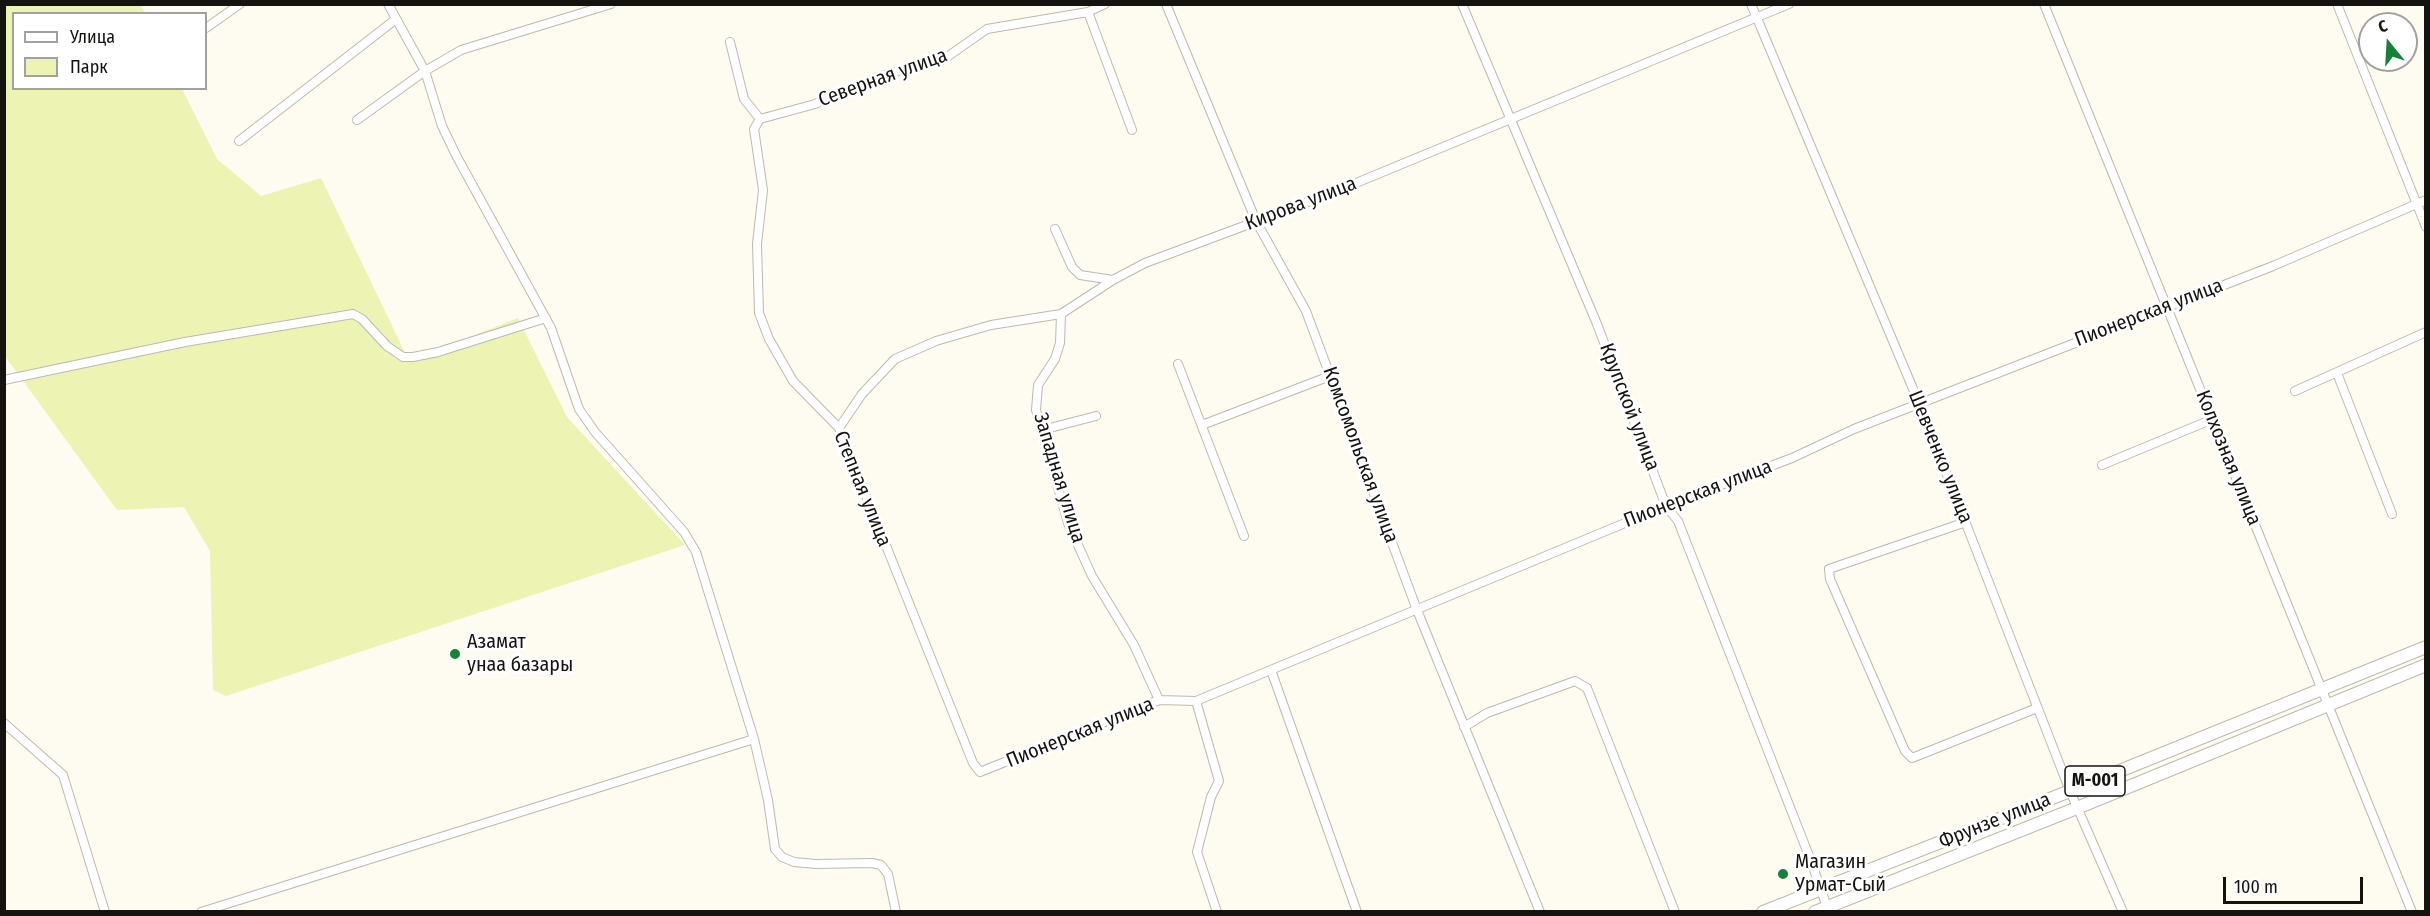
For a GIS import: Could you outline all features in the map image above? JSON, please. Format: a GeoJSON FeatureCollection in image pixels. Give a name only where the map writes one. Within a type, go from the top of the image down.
{"type":"FeatureCollection","features":[{"type":"Feature","properties":{"kind":"main road","name":"Фрунзе улица"},"geometry":{"type":"LineString","coordinates":[[1763,912],[2070,792],[2426,647]]}},
{"type":"Feature","properties":{"kind":"main road","name":"Фрунзе улица"},"geometry":{"type":"LineString","coordinates":[[1824,910],[2426,665]]}},
{"type":"Feature","properties":{"kind":"street"},"geometry":{"type":"LineString","coordinates":[[207,27],[240,4]]}},
{"type":"Feature","properties":{"kind":"street"},"geometry":{"type":"LineString","coordinates":[[388,4],[426,71],[442,126],[546,318],[579,410],[595,432],[684,532],[696,552],[754,739],[768,800],[775,849],[782,857],[816,864],[872,862],[881,865],[888,874],[896,912]]}},
{"type":"Feature","properties":{"kind":"street"},"geometry":{"type":"LineString","coordinates":[[357,120],[426,71],[461,50],[611,4]]}},
{"type":"Feature","properties":{"kind":"street","name":"Северная улица"},"geometry":{"type":"LineString","coordinates":[[760,119],[815,104],[877,77],[944,59],[987,29],[1088,12],[1105,4]]}},
{"type":"Feature","properties":{"kind":"street","name":"Комсомольская улица"},"geometry":{"type":"LineString","coordinates":[[1166,4],[1256,221],[1306,310],[1417,610],[1540,912]]}},
{"type":"Feature","properties":{"kind":"street","name":"Крупской улица"},"geometry":{"type":"LineString","coordinates":[[1462,4],[1597,324],[1666,506],[1678,521],[1811,861],[1824,910]]}},
{"type":"Feature","properties":{"kind":"street","name":"Шевченко улица"},"geometry":{"type":"LineString","coordinates":[[1751,4],[1918,403],[2070,792],[2123,912]]}},
{"type":"Feature","properties":{"kind":"street","name":"Кирова улица"},"geometry":{"type":"LineString","coordinates":[[839,428],[862,394],[895,359],[936,341],[991,325],[1061,314],[1113,280],[1145,263],[1509,120],[1789,4]]}},
{"type":"Feature","properties":{"kind":"street","name":"Колхозная улица"},"geometry":{"type":"LineString","coordinates":[[2044,4],[2412,912]]}},
{"type":"Feature","properties":{"kind":"street"},"geometry":{"type":"LineString","coordinates":[[2337,4],[2426,227]]}},
{"type":"Feature","properties":{"kind":"street"},"geometry":{"type":"LineString","coordinates":[[1088,12],[1132,130]]}},
{"type":"Feature","properties":{"kind":"street"},"geometry":{"type":"LineString","coordinates":[[239,141],[396,19]]}},
{"type":"Feature","properties":{"kind":"street"},"geometry":{"type":"LineString","coordinates":[[730,42],[744,99],[760,119]]}},
{"type":"Feature","properties":{"kind":"street","name":"Степная улица"},"geometry":{"type":"LineString","coordinates":[[760,119],[754,129],[763,190],[757,244],[759,313],[769,339],[793,381],[839,428],[973,763]]}},
{"type":"Feature","properties":{"kind":"street","name":"Пионерская улица"},"geometry":{"type":"LineString","coordinates":[[973,763],[980,772],[991,769],[1159,700],[1196,701],[1666,506],[1792,458],[1918,403],[2273,266],[2426,201]]}},
{"type":"Feature","properties":{"kind":"street"},"geometry":{"type":"LineString","coordinates":[[1055,229],[1072,267],[1080,274],[1113,280]]}},
{"type":"Feature","properties":{"kind":"street"},"geometry":{"type":"LineString","coordinates":[[4,380],[185,342],[353,314],[357,315],[387,346],[403,357],[438,352],[546,318]]}},
{"type":"Feature","properties":{"kind":"street","name":"Западная улица"},"geometry":{"type":"LineString","coordinates":[[1061,314],[1060,343],[1054,359],[1038,385],[1036,410],[1068,524],[1092,576],[1116,620],[1134,645],[1159,700]]}},
{"type":"Feature","properties":{"kind":"street"},"geometry":{"type":"LineString","coordinates":[[2295,391],[2426,332]]}},
{"type":"Feature","properties":{"kind":"street"},"geometry":{"type":"LineString","coordinates":[[1178,364],[1244,536]]}},
{"type":"Feature","properties":{"kind":"street"},"geometry":{"type":"LineString","coordinates":[[2337,373],[2392,514]]}},
{"type":"Feature","properties":{"kind":"street"},"geometry":{"type":"LineString","coordinates":[[1202,425],[1330,376]]}},
{"type":"Feature","properties":{"kind":"street"},"geometry":{"type":"LineString","coordinates":[[1042,430],[1096,416]]}},
{"type":"Feature","properties":{"kind":"street"},"geometry":{"type":"LineString","coordinates":[[2102,465],[2213,419]]}},
{"type":"Feature","properties":{"kind":"street"},"geometry":{"type":"LineString","coordinates":[[1966,522],[1828,569],[1830,579],[1905,751],[1912,758],[2037,708]]}},
{"type":"Feature","properties":{"kind":"street"},"geometry":{"type":"LineString","coordinates":[[1271,670],[1357,912]]}},
{"type":"Feature","properties":{"kind":"street"},"geometry":{"type":"LineString","coordinates":[[1464,727],[1487,713],[1575,681],[1587,687],[1675,912]]}},
{"type":"Feature","properties":{"kind":"street"},"geometry":{"type":"LineString","coordinates":[[1196,701],[1219,781],[1211,796],[1197,852],[1216,912]]}},
{"type":"Feature","properties":{"kind":"street"},"geometry":{"type":"LineString","coordinates":[[4,723],[63,775],[105,912]]}},
{"type":"Feature","properties":{"kind":"street"},"geometry":{"type":"LineString","coordinates":[[201,912],[754,739]]}},
{"type":"Feature","properties":{"kind":"green space"},"geometry":{"type":"Polygon","coordinates":[[[4,5],[141,5],[144,12],[12,12],[12,90],[182,90],[217,159],[261,196],[321,178],[409,361],[518,318],[567,417],[685,545],[226,696],[213,690],[210,551],[184,507],[117,510],[5,356],[4,5]]]}},
{"type":"Feature","properties":{"kind":"place","name":"Азамат унаа базары"},"geometry":{"type":"Point","coordinates":[455,654]}},
{"type":"Feature","properties":{"kind":"place","name":"Магазин Урмат-Сый"},"geometry":{"type":"Point","coordinates":[1783,874]}}]}
